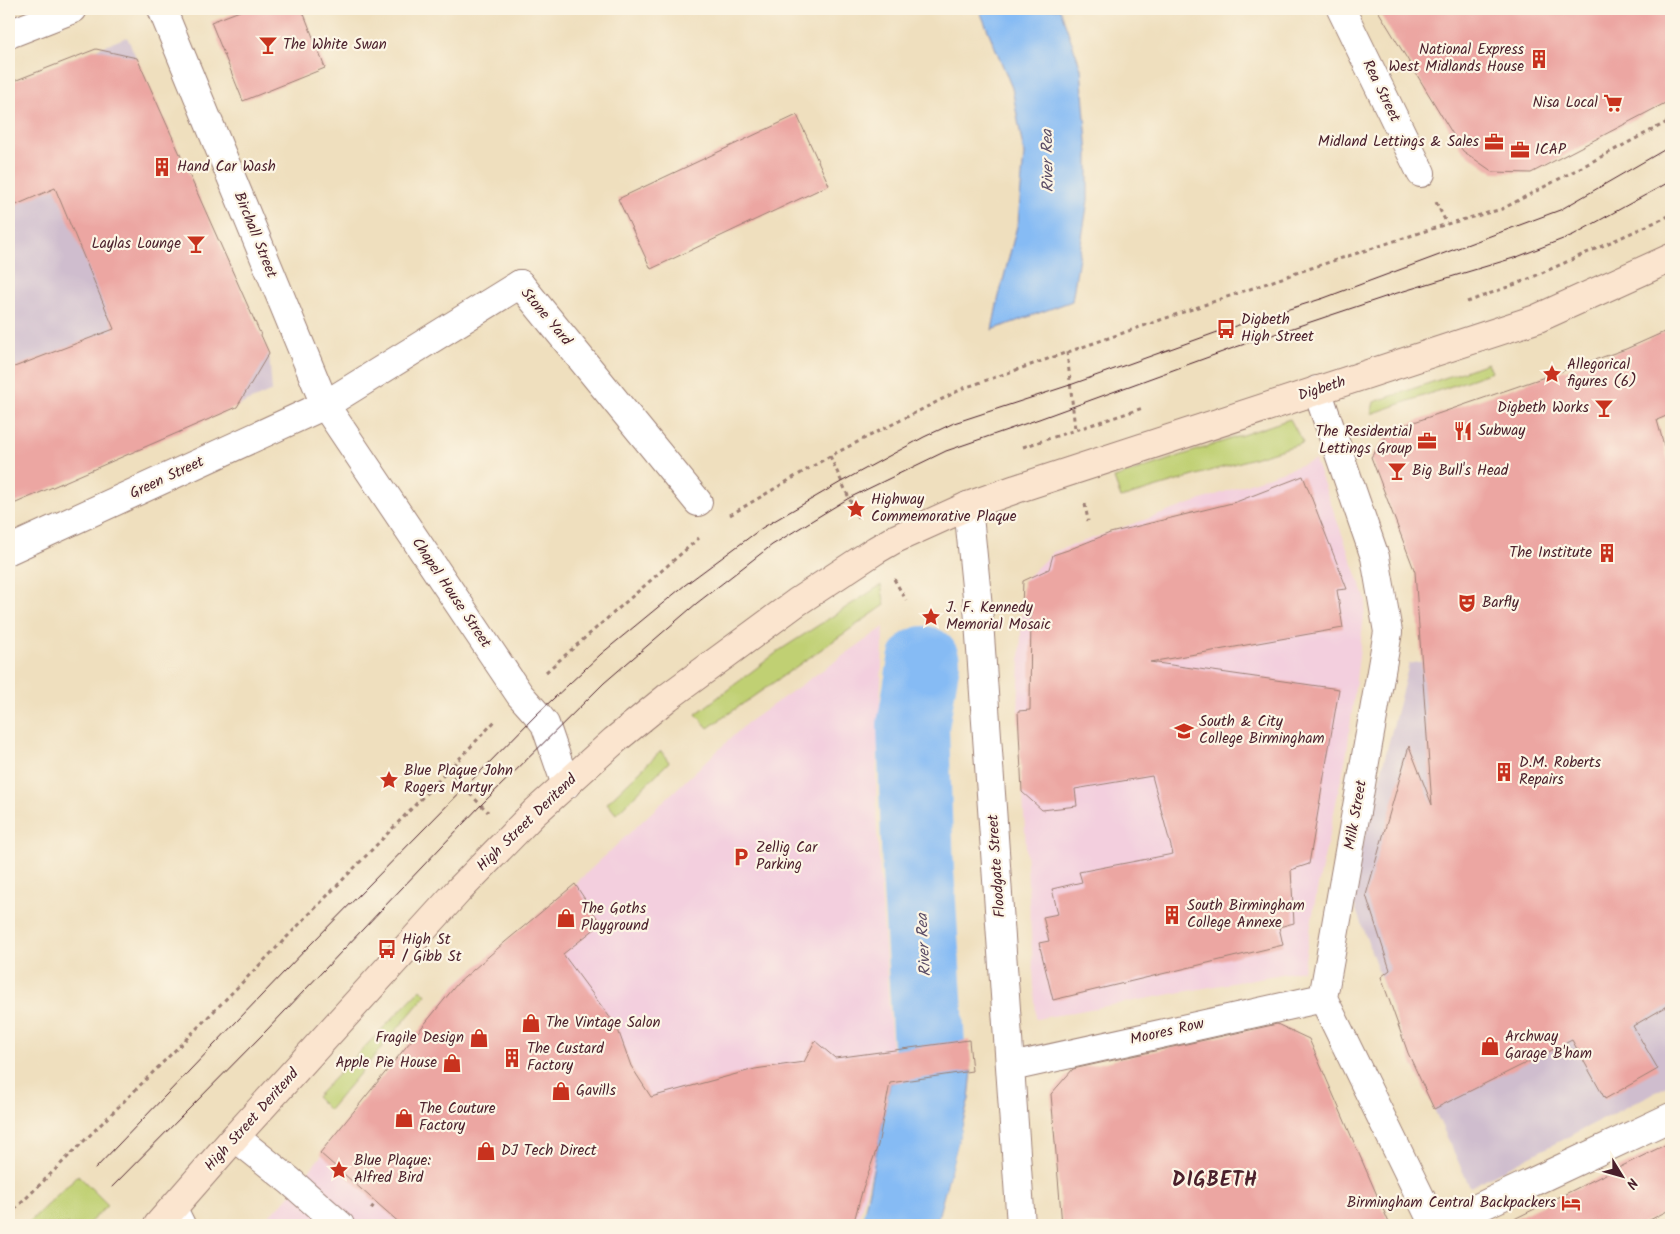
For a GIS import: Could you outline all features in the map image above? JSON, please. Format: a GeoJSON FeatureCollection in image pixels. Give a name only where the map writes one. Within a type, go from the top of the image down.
{"type":"FeatureCollection","features":[{"type":"Feature","properties":{"kind":"main road","name":"Digbeth"},"geometry":{"type":"LineString","coordinates":[[968,506],[1536,319],[1671,258]]}},
{"type":"Feature","properties":{"kind":"main road","name":"High Street Deritend"},"geometry":{"type":"LineString","coordinates":[[171,1220],[235,1137],[458,890],[534,813],[615,740],[668,697],[798,602],[876,550],[968,506]]}},
{"type":"Feature","properties":{"kind":"street"},"geometry":{"type":"LineString","coordinates":[[9,34],[73,9]]}},
{"type":"Feature","properties":{"kind":"street","name":"Birchall Street"},"geometry":{"type":"LineString","coordinates":[[162,9],[325,405]]}},
{"type":"Feature","properties":{"kind":"street","name":"Rea Street"},"geometry":{"type":"LineString","coordinates":[[1341,9],[1421,173]]}},
{"type":"Feature","properties":{"kind":"street","name":"Stone Yard"},"geometry":{"type":"LineString","coordinates":[[325,405],[520,284],[698,502]]}},
{"type":"Feature","properties":{"kind":"street","name":"Milk Street"},"geometry":{"type":"LineString","coordinates":[[1317,390],[1375,557],[1388,632],[1323,998]]}},
{"type":"Feature","properties":{"kind":"street","name":"Green Street"},"geometry":{"type":"LineString","coordinates":[[9,550],[325,405]]}},
{"type":"Feature","properties":{"kind":"street","name":"Chapel House Street"},"geometry":{"type":"LineString","coordinates":[[325,405],[520,694],[545,724],[566,785]]}},
{"type":"Feature","properties":{"kind":"street","name":"Floodgate Street"},"geometry":{"type":"LineString","coordinates":[[968,506],[978,607],[1021,1225]]}},
{"type":"Feature","properties":{"kind":"street"},"geometry":{"type":"LineString","coordinates":[[1323,998],[1434,1225]]}},
{"type":"Feature","properties":{"kind":"street","name":"Moores Row"},"geometry":{"type":"LineString","coordinates":[[1011,1067],[1323,998]]}},
{"type":"Feature","properties":{"kind":"street"},"geometry":{"type":"LineString","coordinates":[[1441,1225],[1671,1117]]}},
{"type":"Feature","properties":{"kind":"street"},"geometry":{"type":"LineString","coordinates":[[235,1137],[290,1181],[340,1225]]}},
{"type":"Feature","properties":{"kind":"path"},"geometry":{"type":"LineString","coordinates":[[723,519],[830,456],[964,388],[1302,271],[1447,224],[1502,209],[1671,120]]}},
{"type":"Feature","properties":{"kind":"path"},"geometry":{"type":"LineString","coordinates":[[1461,304],[1524,281],[1671,215]]}},
{"type":"Feature","properties":{"kind":"path"},"geometry":{"type":"LineString","coordinates":[[1031,444],[1151,405]]}},
{"type":"Feature","properties":{"kind":"path"},"geometry":{"type":"LineString","coordinates":[[9,1215],[173,1054],[447,772],[520,694],[700,537]]}},
{"type":"Feature","properties":{"kind":"path"},"geometry":{"type":"LineString","coordinates":[[447,772],[488,812]]}},
{"type":"Feature","properties":{"kind":"shaded area"},"geometry":{"type":"Polygon","coordinates":[[[127,37],[269,353],[272,391],[9,506],[9,83],[127,37]]]}},
{"type":"Feature","properties":{"kind":"shaded area","name":"South & City College Birmingham"},"geometry":{"type":"Polygon","coordinates":[[[1315,460],[1366,600],[1347,752],[1317,891],[1303,970],[1036,1019],[1018,711],[1023,581],[1053,552],[1315,460]]]}},
{"type":"Feature","properties":{"kind":"shaded area"},"geometry":{"type":"Polygon","coordinates":[[[884,627],[876,779],[877,831],[892,1051],[890,1083],[878,1147],[857,1225],[259,1225],[287,1199],[457,983],[576,883],[747,723],[884,627]]]}},
{"type":"Feature","properties":{"kind":"shaded area"},"geometry":{"type":"Polygon","coordinates":[[[1570,631],[1586,694],[1671,662],[1671,1084],[1470,1187],[1408,1053],[1350,893],[1409,664],[1570,631]]]}},
{"type":"Feature","properties":{"kind":"green space"},"geometry":{"type":"Polygon","coordinates":[[[1488,363],[1492,372],[1371,414],[1374,402],[1488,363]]]}},
{"type":"Feature","properties":{"kind":"green space"},"geometry":{"type":"Polygon","coordinates":[[[1290,419],[1303,443],[1121,498],[1114,478],[1290,419]]]}},
{"type":"Feature","properties":{"kind":"green space"},"geometry":{"type":"Polygon","coordinates":[[[881,585],[885,605],[708,728],[696,714],[780,650],[881,585]]]}},
{"type":"Feature","properties":{"kind":"green space"},"geometry":{"type":"Polygon","coordinates":[[[661,751],[669,762],[616,814],[607,803],[661,751]]]}},
{"type":"Feature","properties":{"kind":"green space"},"geometry":{"type":"Polygon","coordinates":[[[421,989],[426,995],[329,1110],[316,1097],[421,989]]]}},
{"type":"Feature","properties":{"kind":"green space"},"geometry":{"type":"Polygon","coordinates":[[[78,1175],[108,1205],[87,1225],[26,1225],[78,1175]]]}},
{"type":"Feature","properties":{"kind":"water"},"geometry":{"type":"Polygon","coordinates":[[[979,9],[1060,9],[1081,68],[1088,154],[1088,200],[1072,301],[992,330],[1018,222],[1024,154],[1012,88],[979,9]]]}},
{"type":"Feature","properties":{"kind":"water"},"geometry":{"type":"Polygon","coordinates":[[[972,1071],[969,1099],[936,1225],[862,1225],[890,1083],[972,1071]]]}},
{"type":"Feature","properties":{"kind":"building","name":"The White Swan"},"geometry":{"type":"Polygon","coordinates":[[[245,9],[302,9],[325,68],[243,101],[211,22],[245,9]]]}},
{"type":"Feature","properties":{"kind":"building","name":"National Express West Midlands House"},"geometry":{"type":"Polygon","coordinates":[[[1377,9],[1671,9],[1671,100],[1531,173],[1493,172],[1463,151],[1377,9]]]}},
{"type":"Feature","properties":{"kind":"building"},"geometry":{"type":"Polygon","coordinates":[[[96,49],[137,58],[269,353],[237,407],[9,506],[9,369],[114,329],[55,188],[9,208],[9,83],[96,49]]]}},
{"type":"Feature","properties":{"kind":"building"},"geometry":{"type":"Polygon","coordinates":[[[797,115],[829,185],[651,269],[618,199],[797,115]]]}},
{"type":"Feature","properties":{"kind":"building"},"geometry":{"type":"Polygon","coordinates":[[[1671,329],[1671,414],[1657,420],[1671,471],[1671,1004],[1633,1026],[1658,1069],[1605,1099],[1572,1040],[1434,1109],[1408,1053],[1381,977],[1390,970],[1366,895],[1409,746],[1432,805],[1415,572],[1371,457],[1391,430],[1626,349],[1671,329]]]}},
{"type":"Feature","properties":{"kind":"building","name":"South & City College Birmingham"},"geometry":{"type":"Polygon","coordinates":[[[1303,476],[1347,589],[1337,590],[1343,628],[1150,662],[1339,689],[1309,864],[1291,870],[1294,923],[1279,927],[1283,945],[1053,1000],[1039,943],[1049,941],[1043,917],[1058,914],[1052,889],[1082,882],[1079,872],[1173,854],[1152,776],[1075,789],[1077,806],[1042,810],[1022,792],[1018,711],[1030,710],[1031,608],[1022,607],[1023,581],[1049,569],[1053,555],[1110,533],[1236,502],[1303,476]]]}},
{"type":"Feature","properties":{"kind":"building","name":"The Custard Factory"},"geometry":{"type":"Polygon","coordinates":[[[575,884],[601,924],[563,954],[617,1027],[631,1066],[651,1097],[755,1069],[804,1062],[815,1041],[835,1058],[969,1040],[972,1071],[890,1083],[878,1145],[853,1225],[402,1225],[320,1153],[457,984],[575,884]]]}},
{"type":"Feature","properties":{"kind":"building"},"geometry":{"type":"Polygon","coordinates":[[[1277,1024],[1309,1039],[1390,1225],[1062,1225],[1051,1094],[1073,1069],[1277,1024]]]}},
{"type":"Feature","properties":{"kind":"building"},"geometry":{"type":"Polygon","coordinates":[[[1671,1142],[1671,1209],[1640,1225],[1502,1225],[1671,1142]]]}},
{"type":"Feature","properties":{"kind":"waterway","name":"River Rea"},"geometry":{"type":"LineString","coordinates":[[898,1225],[926,1123],[931,1077],[918,871],[913,726],[924,662]]}},
{"type":"Feature","properties":{"kind":"tram line"},"geometry":{"type":"LineString","coordinates":[[95,1169],[309,946],[537,714],[601,654],[685,585],[762,528],[841,482],[954,423],[1070,385],[1226,329],[1324,298],[1560,210],[1671,146]]}},
{"type":"Feature","properties":{"kind":"tram line"},"geometry":{"type":"LineString","coordinates":[[112,1187],[265,1032],[481,805],[604,683],[697,603],[772,545],[849,498],[946,451],[1236,347],[1394,294],[1517,257],[1573,235],[1671,181]]}},
{"type":"Feature","properties":{"kind":"place","name":"The White Swan"},"geometry":{"type":"Point","coordinates":[268,45]}},
{"type":"Feature","properties":{"kind":"place","name":"National Express West Midlands House"},"geometry":{"type":"Point","coordinates":[1539,59]}},
{"type":"Feature","properties":{"kind":"place","name":"Nisa Local"},"geometry":{"type":"Point","coordinates":[1613,103]}},
{"type":"Feature","properties":{"kind":"place","name":"Midland Lettings & Sales"},"geometry":{"type":"Point","coordinates":[1494,142]}},
{"type":"Feature","properties":{"kind":"place","name":"ICAP"},"geometry":{"type":"Point","coordinates":[1520,150]}},
{"type":"Feature","properties":{"kind":"place","name":"Hand Car Wash"},"geometry":{"type":"Point","coordinates":[162,167]}},
{"type":"Feature","properties":{"kind":"place","name":"Laylas Lounge"},"geometry":{"type":"Point","coordinates":[196,244]}},
{"type":"Feature","properties":{"kind":"place","name":"Digbeth High Street"},"geometry":{"type":"Point","coordinates":[1226,329]}},
{"type":"Feature","properties":{"kind":"place","name":"Allegorical figures (6)"},"geometry":{"type":"Point","coordinates":[1552,374]}},
{"type":"Feature","properties":{"kind":"place","name":"Digbeth Works"},"geometry":{"type":"Point","coordinates":[1604,408]}},
{"type":"Feature","properties":{"kind":"place","name":"Subway"},"geometry":{"type":"Point","coordinates":[1463,431]}},
{"type":"Feature","properties":{"kind":"place","name":"The Residential Lettings Group"},"geometry":{"type":"Point","coordinates":[1427,441]}},
{"type":"Feature","properties":{"kind":"place","name":"Big Bull's Head"},"geometry":{"type":"Point","coordinates":[1397,471]}},
{"type":"Feature","properties":{"kind":"place","name":"Highway Commemorative Plaque"},"geometry":{"type":"Point","coordinates":[856,509]}},
{"type":"Feature","properties":{"kind":"place","name":"The Institute"},"geometry":{"type":"Point","coordinates":[1607,553]}},
{"type":"Feature","properties":{"kind":"place","name":"Barfly"},"geometry":{"type":"Point","coordinates":[1467,603]}},
{"type":"Feature","properties":{"kind":"place","name":"J. F. Kennedy Memorial Mosaic"},"geometry":{"type":"Point","coordinates":[931,617]}},
{"type":"Feature","properties":{"kind":"place","name":"South & City College Birmingham"},"geometry":{"type":"Point","coordinates":[1184,731]}},
{"type":"Feature","properties":{"kind":"place","name":"D.M. Roberts Repairs"},"geometry":{"type":"Point","coordinates":[1504,772]}},
{"type":"Feature","properties":{"kind":"place","name":"Blue Plaque John Rogers Martyr"},"geometry":{"type":"Point","coordinates":[389,780]}},
{"type":"Feature","properties":{"kind":"place","name":"Zellig Car Parking"},"geometry":{"type":"Point","coordinates":[741,857]}},
{"type":"Feature","properties":{"kind":"place","name":"South Birmingham College Annexe"},"geometry":{"type":"Point","coordinates":[1172,915]}},
{"type":"Feature","properties":{"kind":"place","name":"The Goths Playground"},"geometry":{"type":"Point","coordinates":[566,918]}},
{"type":"Feature","properties":{"kind":"place","name":"High St / Gibb St"},"geometry":{"type":"Point","coordinates":[387,949]}},
{"type":"Feature","properties":{"kind":"place","name":"The Vintage Salon"},"geometry":{"type":"Point","coordinates":[531,1023]}},
{"type":"Feature","properties":{"kind":"place","name":"Fragile Design"},"geometry":{"type":"Point","coordinates":[479,1038]}},
{"type":"Feature","properties":{"kind":"place","name":"Archway Garage B'ham"},"geometry":{"type":"Point","coordinates":[1490,1046]}},
{"type":"Feature","properties":{"kind":"place","name":"The Custard Factory"},"geometry":{"type":"Point","coordinates":[512,1058]}},
{"type":"Feature","properties":{"kind":"place","name":"Apple Pie House"},"geometry":{"type":"Point","coordinates":[452,1063]}},
{"type":"Feature","properties":{"kind":"place","name":"Gavills"},"geometry":{"type":"Point","coordinates":[561,1091]}},
{"type":"Feature","properties":{"kind":"place","name":"The Couture Factory"},"geometry":{"type":"Point","coordinates":[404,1118]}},
{"type":"Feature","properties":{"kind":"place","name":"DJ Tech Direct"},"geometry":{"type":"Point","coordinates":[486,1151]}},
{"type":"Feature","properties":{"kind":"place","name":"Blue Plaque: Alfred Bird"},"geometry":{"type":"Point","coordinates":[339,1170]}},
{"type":"Feature","properties":{"kind":"place","name":"Birmingham Central Backpackers"},"geometry":{"type":"Point","coordinates":[1571,1203]}},
{"type":"Feature","properties":{"kind":"district","name":"DIGBETH"},"geometry":{"type":"Point","coordinates":[1215,1181]}}]}
